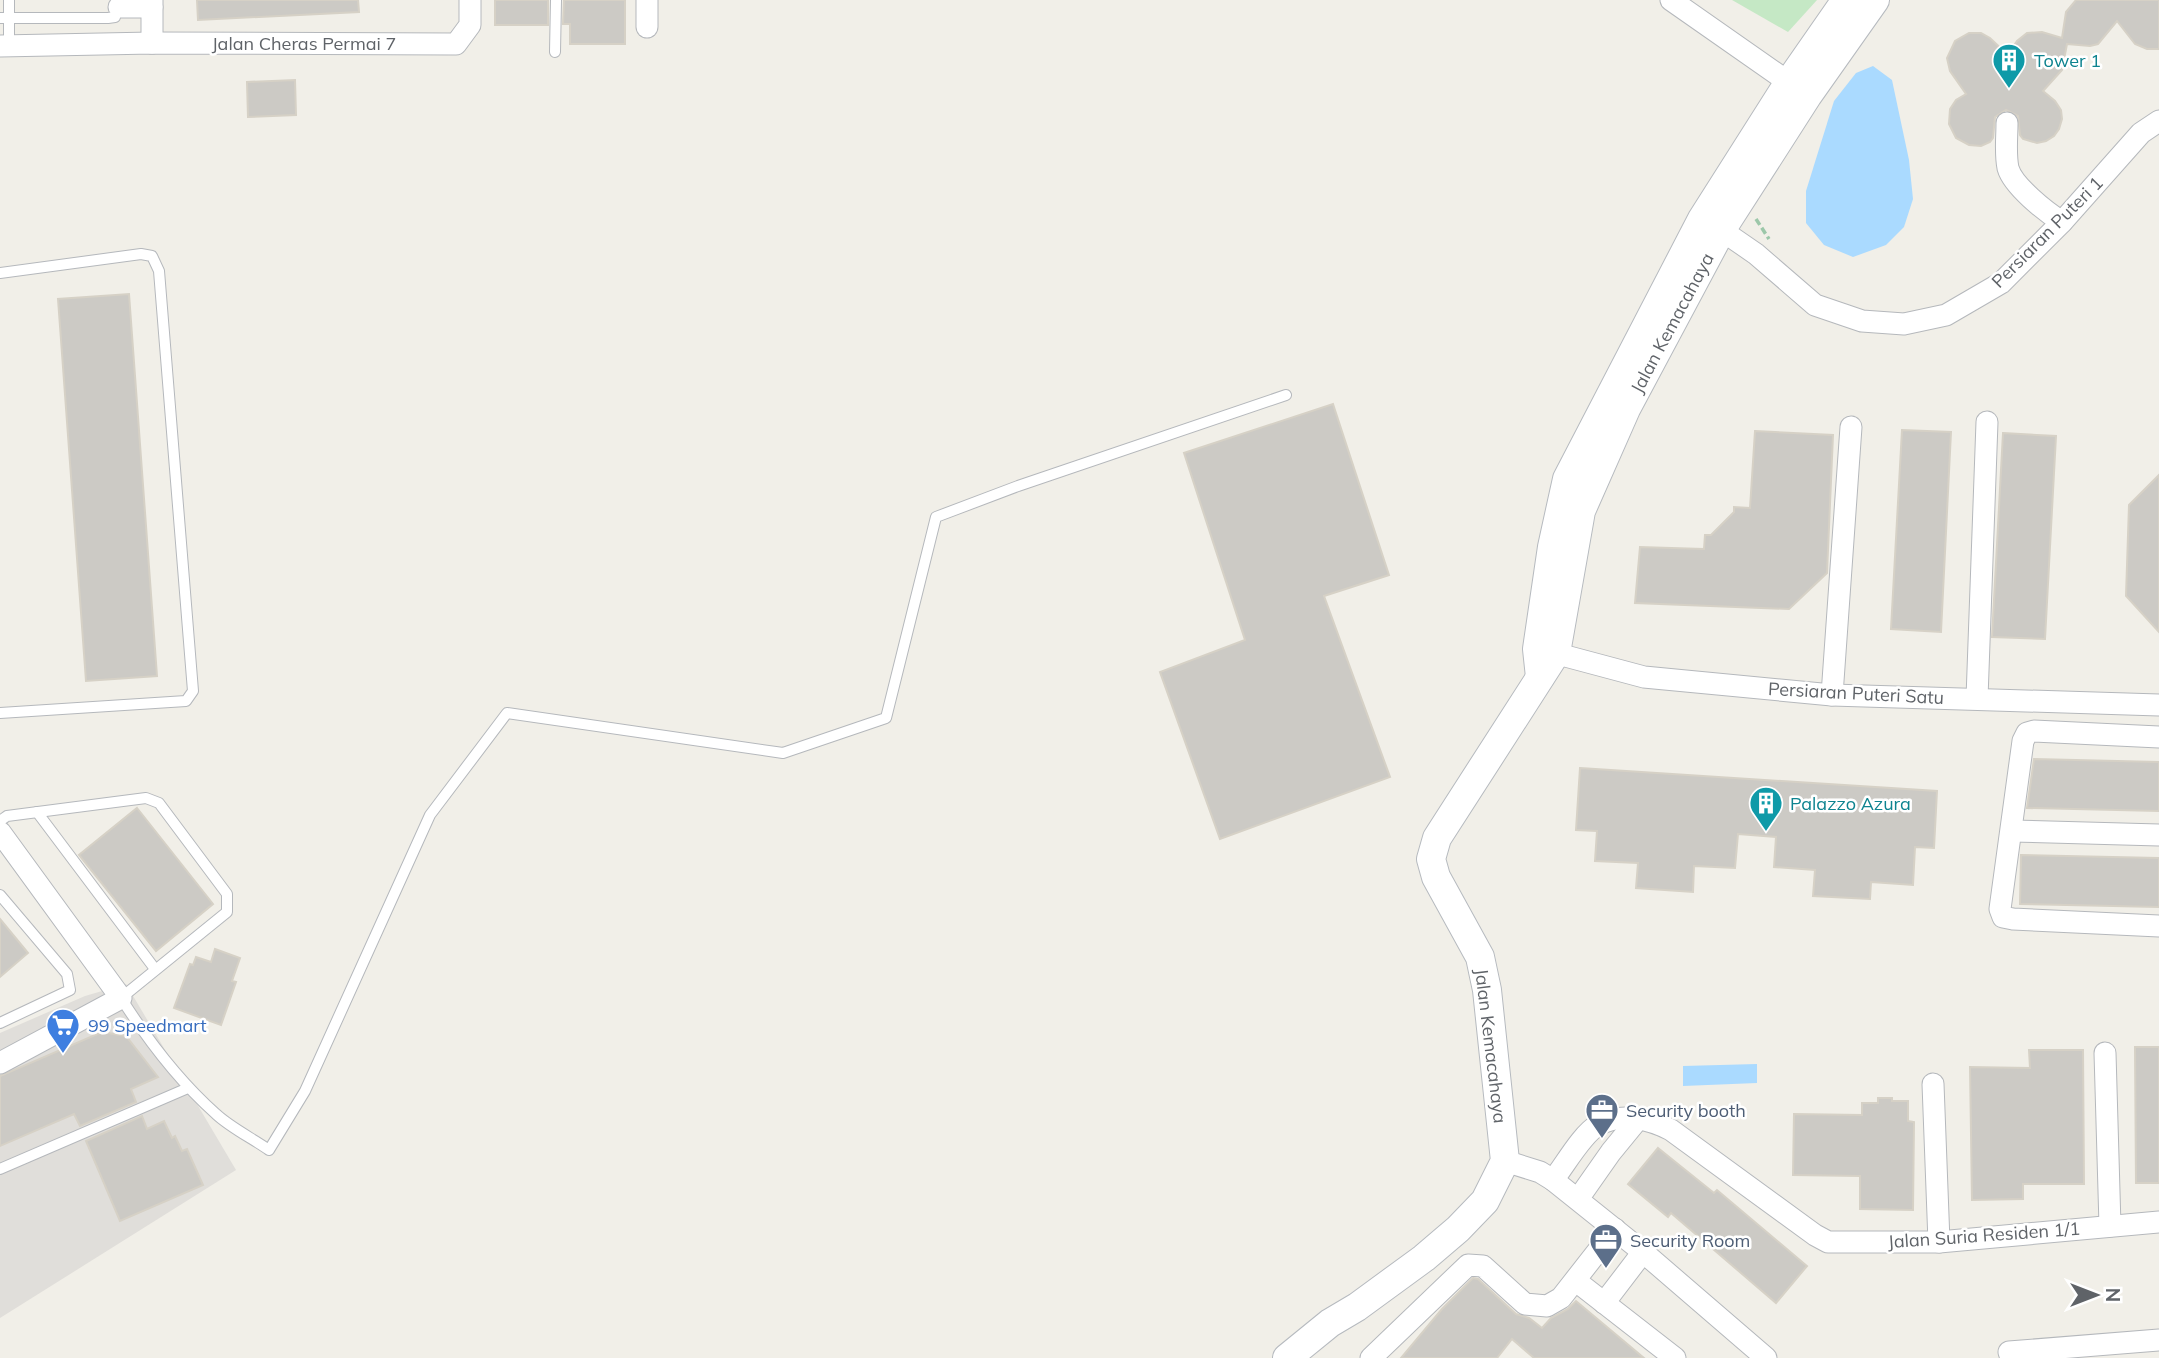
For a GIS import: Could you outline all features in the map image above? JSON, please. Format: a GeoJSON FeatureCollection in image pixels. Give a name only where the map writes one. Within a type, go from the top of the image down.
{"type":"FeatureCollection","features":[{"type":"Feature","properties":{"kind":"street","name":"Jalan Cheras Permai 7"},"geometry":{"type":"LineString","coordinates":[[5,46],[152,43],[456,44],[470,25],[470,0]]}},
{"type":"Feature","properties":{"kind":"street"},"geometry":{"type":"LineString","coordinates":[[646,27],[647,0]]}},
{"type":"Feature","properties":{"kind":"street"},"geometry":{"type":"LineString","coordinates":[[1671,0],[1799,89]]}},
{"type":"Feature","properties":{"kind":"street","name":"Jalan Kemacahaya"},"geometry":{"type":"LineString","coordinates":[[1505,1161],[1487,990],[1480,957],[1436,877],[1431,859],[1437,838],[1541,677],[1581,511],[1626,409],[1712,224],[1799,89],[1846,0]]}},
{"type":"Feature","properties":{"kind":"street","name":"Jalan Kemacahaya"},"geometry":{"type":"LineString","coordinates":[[1799,89],[1875,0]]}},
{"type":"Feature","properties":{"kind":"street"},"geometry":{"type":"LineString","coordinates":[[119,3],[152,3],[152,43]]}},
{"type":"Feature","properties":{"kind":"street","name":"Persiaran Puteri 1"},"geometry":{"type":"LineString","coordinates":[[1712,224],[1756,254],[1815,305],[1862,321],[1904,324],[1947,315],[2001,283],[2062,222],[2141,133],[2159,121]]}},
{"type":"Feature","properties":{"kind":"street"},"geometry":{"type":"LineString","coordinates":[[2007,123],[2006,157],[2014,181],[2062,222]]}},
{"type":"Feature","properties":{"kind":"street"},"geometry":{"type":"LineString","coordinates":[[1977,698],[1987,422]]}},
{"type":"Feature","properties":{"kind":"street"},"geometry":{"type":"LineString","coordinates":[[1832,695],[1851,426]]}},
{"type":"Feature","properties":{"kind":"street","name":"Persiaran Puteri Satu"},"geometry":{"type":"LineString","coordinates":[[1546,651],[1644,677],[1832,695],[2159,705]]}},
{"type":"Feature","properties":{"kind":"street"},"geometry":{"type":"LineString","coordinates":[[2159,737],[2034,731],[2027,733],[2023,741],[2000,909],[2003,917],[2159,926]]}},
{"type":"Feature","properties":{"kind":"street"},"geometry":{"type":"LineString","coordinates":[[2012,831],[2159,835]]}},
{"type":"Feature","properties":{"kind":"street"},"geometry":{"type":"LineString","coordinates":[[0,832],[121,998],[0,1063]]}},
{"type":"Feature","properties":{"kind":"street"},"geometry":{"type":"LineString","coordinates":[[2105,1053],[2110,1226]]}},
{"type":"Feature","properties":{"kind":"street"},"geometry":{"type":"LineString","coordinates":[[1933,1084],[1939,1242]]}},
{"type":"Feature","properties":{"kind":"street"},"geometry":{"type":"LineString","coordinates":[[1578,1199],[1638,1119]]}},
{"type":"Feature","properties":{"kind":"street","name":"Jalan Suria Residen 1/1"},"geometry":{"type":"LineString","coordinates":[[1553,1180],[1599,1124],[1649,1119],[1671,1130],[1828,1242],[1939,1242],[2159,1222]]}},
{"type":"Feature","properties":{"kind":"street"},"geometry":{"type":"LineString","coordinates":[[1287,1358],[1330,1323],[1357,1307],[1424,1258],[1458,1229],[1485,1201],[1505,1161],[1540,1172],[1553,1180],[1643,1252],[1766,1358]]}},
{"type":"Feature","properties":{"kind":"street"},"geometry":{"type":"LineString","coordinates":[[1371,1358],[1468,1265],[1483,1266],[1525,1304],[1547,1306],[1561,1298],[1615,1229]]}},
{"type":"Feature","properties":{"kind":"street"},"geometry":{"type":"LineString","coordinates":[[1604,1303],[1643,1252]]}},
{"type":"Feature","properties":{"kind":"street"},"geometry":{"type":"LineString","coordinates":[[1576,1281],[1675,1358]]}},
{"type":"Feature","properties":{"kind":"street"},"geometry":{"type":"LineString","coordinates":[[2011,1358],[2008,1352],[2100,1352],[2159,1340]]}},
{"type":"Feature","properties":{"kind":"lane"},"geometry":{"type":"LineString","coordinates":[[5,46],[5,18],[9,0]]}},
{"type":"Feature","properties":{"kind":"lane"},"geometry":{"type":"LineString","coordinates":[[555,52],[556,0]]}},
{"type":"Feature","properties":{"kind":"lane"},"geometry":{"type":"LineString","coordinates":[[5,18],[108,18],[116,16],[119,3]]}},
{"type":"Feature","properties":{"kind":"lane"},"geometry":{"type":"LineString","coordinates":[[0,272],[141,254],[152,257],[159,271],[193,691],[186,701],[0,713]]}},
{"type":"Feature","properties":{"kind":"lane"},"geometry":{"type":"LineString","coordinates":[[0,821],[7,816],[146,799],[159,803],[227,894],[228,912],[121,998],[134,1019],[188,1088],[218,1116],[269,1150],[305,1091],[430,815],[508,713],[783,753],[886,718],[936,517],[1069,468],[1286,395]]}},
{"type":"Feature","properties":{"kind":"lane"},"geometry":{"type":"LineString","coordinates":[[37,812],[155,969]]}},
{"type":"Feature","properties":{"kind":"lane"},"geometry":{"type":"LineString","coordinates":[[0,895],[67,974],[70,990],[0,1023]]}},
{"type":"Feature","properties":{"kind":"lane"},"geometry":{"type":"LineString","coordinates":[[0,1169],[188,1088]]}},
{"type":"Feature","properties":{"kind":"path"},"geometry":{"type":"LineString","coordinates":[[1756,218],[1771,241]]}},
{"type":"Feature","properties":{"kind":"shaded area"},"geometry":{"type":"Polygon","coordinates":[[[126,984],[236,1170],[0,1318],[0,1033],[85,996],[126,984]]]}},
{"type":"Feature","properties":{"kind":"green space"},"geometry":{"type":"Polygon","coordinates":[[[1732,0],[1817,0],[1788,32],[1732,0]]]}},
{"type":"Feature","properties":{"kind":"water"},"geometry":{"type":"Polygon","coordinates":[[[1873,66],[1892,80],[1909,160],[1913,199],[1904,227],[1886,245],[1853,257],[1824,245],[1806,223],[1806,191],[1834,101],[1856,73],[1873,66]]]}},
{"type":"Feature","properties":{"kind":"water"},"geometry":{"type":"Polygon","coordinates":[[[1757,1064],[1757,1083],[1683,1086],[1683,1066],[1757,1064]]]}},
{"type":"Feature","properties":{"kind":"building"},"geometry":{"type":"Polygon","coordinates":[[[197,0],[358,0],[359,12],[198,20],[197,0]]]}},
{"type":"Feature","properties":{"kind":"building"},"geometry":{"type":"Polygon","coordinates":[[[495,0],[548,0],[548,25],[495,25],[495,0]]]}},
{"type":"Feature","properties":{"kind":"building"},"geometry":{"type":"Polygon","coordinates":[[[564,0],[625,0],[625,44],[570,44],[570,24],[563,24],[564,0]]]}},
{"type":"Feature","properties":{"kind":"building","name":"Tower 1"},"geometry":{"type":"Polygon","coordinates":[[[2076,0],[2159,0],[2159,49],[2147,49],[2135,44],[2117,21],[2098,44],[2067,44],[2062,70],[2043,91],[2061,110],[2062,119],[2054,136],[2037,143],[2023,139],[2018,116],[2006,110],[1995,117],[1993,138],[1990,142],[1981,146],[1969,145],[1956,138],[1949,124],[1950,109],[1956,100],[1966,94],[1950,71],[1947,58],[1955,41],[1969,33],[1981,33],[2008,55],[2017,41],[2027,33],[2042,32],[2062,38],[2066,12],[2076,0]]]}},
{"type":"Feature","properties":{"kind":"building"},"geometry":{"type":"Polygon","coordinates":[[[295,80],[296,115],[248,117],[247,82],[295,80]]]}},
{"type":"Feature","properties":{"kind":"building"},"geometry":{"type":"Polygon","coordinates":[[[129,294],[157,676],[86,681],[58,299],[129,294]]]}},
{"type":"Feature","properties":{"kind":"building"},"geometry":{"type":"Polygon","coordinates":[[[1333,404],[1389,575],[1324,596],[1390,777],[1220,839],[1160,672],[1245,640],[1184,453],[1333,404]]]}},
{"type":"Feature","properties":{"kind":"building"},"geometry":{"type":"Polygon","coordinates":[[[1902,430],[1951,432],[1941,632],[1891,629],[1902,430]]]}},
{"type":"Feature","properties":{"kind":"building"},"geometry":{"type":"Polygon","coordinates":[[[1755,431],[1833,435],[1827,573],[1789,609],[1635,603],[1640,547],[1704,549],[1705,535],[1711,535],[1734,512],[1734,507],[1750,508],[1755,431]]]}},
{"type":"Feature","properties":{"kind":"building"},"geometry":{"type":"Polygon","coordinates":[[[2003,433],[2056,436],[2045,639],[1992,637],[2003,433]]]}},
{"type":"Feature","properties":{"kind":"building"},"geometry":{"type":"Polygon","coordinates":[[[2159,475],[2159,632],[2126,596],[2129,505],[2159,475]]]}},
{"type":"Feature","properties":{"kind":"building"},"geometry":{"type":"Polygon","coordinates":[[[2034,759],[2159,762],[2159,811],[2027,808],[2034,759]]]}},
{"type":"Feature","properties":{"kind":"building","name":"Palazzo Azura"},"geometry":{"type":"Polygon","coordinates":[[[1580,768],[1937,791],[1934,848],[1915,847],[1913,885],[1871,882],[1870,899],[1813,896],[1815,870],[1774,867],[1776,837],[1738,834],[1735,868],[1694,866],[1693,892],[1636,888],[1638,863],[1595,861],[1597,831],[1576,830],[1580,768]]]}},
{"type":"Feature","properties":{"kind":"building"},"geometry":{"type":"Polygon","coordinates":[[[137,808],[213,904],[156,951],[79,855],[137,808]]]}},
{"type":"Feature","properties":{"kind":"building"},"geometry":{"type":"Polygon","coordinates":[[[2021,855],[2159,858],[2159,907],[2020,904],[2021,855]]]}},
{"type":"Feature","properties":{"kind":"building"},"geometry":{"type":"Polygon","coordinates":[[[0,919],[28,953],[0,977],[0,919]]]}},
{"type":"Feature","properties":{"kind":"building"},"geometry":{"type":"Polygon","coordinates":[[[215,949],[240,958],[232,981],[236,982],[221,1025],[174,1008],[190,964],[193,965],[196,957],[211,962],[215,949]]]}},
{"type":"Feature","properties":{"kind":"building"},"geometry":{"type":"Polygon","coordinates":[[[102,1032],[126,1036],[158,1077],[131,1089],[136,1102],[80,1126],[74,1114],[0,1146],[0,1076],[102,1032]]]}},
{"type":"Feature","properties":{"kind":"building"},"geometry":{"type":"Polygon","coordinates":[[[2135,1047],[2159,1047],[2159,1183],[2136,1183],[2135,1047]]]}},
{"type":"Feature","properties":{"kind":"building"},"geometry":{"type":"Polygon","coordinates":[[[2029,1050],[2083,1050],[2084,1184],[2023,1184],[2023,1199],[1972,1200],[1970,1067],[2030,1068],[2029,1050]]]}},
{"type":"Feature","properties":{"kind":"building"},"geometry":{"type":"Polygon","coordinates":[[[1878,1098],[1908,1101],[1908,1121],[1914,1122],[1913,1210],[1860,1209],[1860,1176],[1793,1175],[1794,1114],[1862,1115],[1862,1103],[1878,1103],[1878,1098]]]}},
{"type":"Feature","properties":{"kind":"building"},"geometry":{"type":"Polygon","coordinates":[[[142,1116],[147,1129],[164,1121],[182,1151],[187,1149],[203,1185],[120,1221],[86,1141],[142,1116]]]}},
{"type":"Feature","properties":{"kind":"building"},"geometry":{"type":"Polygon","coordinates":[[[1658,1148],[1714,1193],[1717,1190],[1807,1266],[1776,1303],[1671,1213],[1668,1217],[1628,1184],[1658,1148]]]}},
{"type":"Feature","properties":{"kind":"building"},"geometry":{"type":"Polygon","coordinates":[[[1473,1278],[1478,1279],[1516,1314],[1529,1318],[1542,1328],[1551,1318],[1568,1309],[1576,1301],[1644,1358],[1534,1358],[1512,1339],[1497,1358],[1401,1358],[1442,1309],[1473,1278]]]}},
{"type":"Feature","properties":{"kind":"place","name":"Tower 1"},"geometry":{"type":"Point","coordinates":[2009,90]}},
{"type":"Feature","properties":{"kind":"place","name":"Palazzo Azura"},"geometry":{"type":"Point","coordinates":[1766,833]}},
{"type":"Feature","properties":{"kind":"place","name":"99 Speedmart"},"geometry":{"type":"Point","coordinates":[63,1055]}},
{"type":"Feature","properties":{"kind":"place","name":"Security booth"},"geometry":{"type":"Point","coordinates":[1602,1140]}},
{"type":"Feature","properties":{"kind":"place","name":"Security Room"},"geometry":{"type":"Point","coordinates":[1606,1270]}}]}
